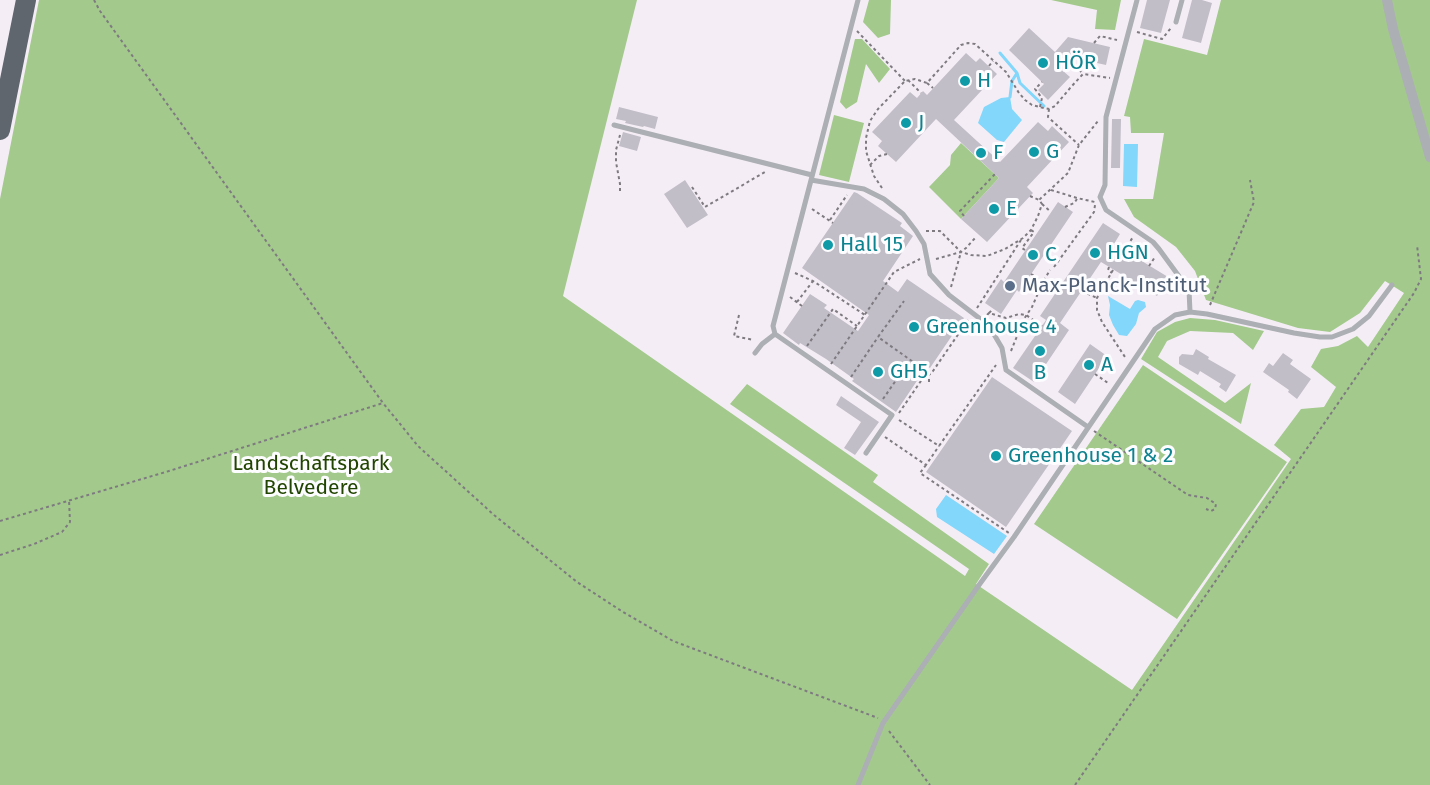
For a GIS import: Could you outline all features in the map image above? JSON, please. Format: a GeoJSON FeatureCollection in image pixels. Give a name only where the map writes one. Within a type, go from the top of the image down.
{"type":"FeatureCollection","features":[{"type":"Feature","properties":{"kind":"highway"},"geometry":{"type":"LineString","coordinates":[[0,130],[26,0]]}},
{"type":"Feature","properties":{"kind":"street"},"geometry":{"type":"LineString","coordinates":[[1387,0],[1393,29],[1430,157]]}},
{"type":"Feature","properties":{"kind":"lane"},"geometry":{"type":"LineString","coordinates":[[858,0],[773,326],[775,334],[892,415],[866,453]]}},
{"type":"Feature","properties":{"kind":"lane"},"geometry":{"type":"LineString","coordinates":[[1137,0],[1106,117],[1105,185],[1097,200],[1106,210],[1153,242],[1189,290],[1190,312]]}},
{"type":"Feature","properties":{"kind":"lane"},"geometry":{"type":"LineString","coordinates":[[1176,22],[1182,0]]}},
{"type":"Feature","properties":{"kind":"lane"},"geometry":{"type":"LineString","coordinates":[[614,125],[864,189],[884,199],[903,214],[924,243],[930,274],[949,294],[983,321],[992,332],[1002,348],[1006,370],[1088,427]]}},
{"type":"Feature","properties":{"kind":"lane"},"geometry":{"type":"LineString","coordinates":[[858,785],[884,723],[1014,537],[1155,328],[1175,315],[1190,312],[1294,333],[1332,337],[1353,329],[1370,315],[1392,285]]}},
{"type":"Feature","properties":{"kind":"lane"},"geometry":{"type":"LineString","coordinates":[[755,353],[775,334]]}},
{"type":"Feature","properties":{"kind":"path"},"geometry":{"type":"LineString","coordinates":[[94,0],[383,403],[418,446],[494,515],[577,582],[623,612],[673,641],[878,718],[930,785]]}},
{"type":"Feature","properties":{"kind":"path"},"geometry":{"type":"LineString","coordinates":[[1129,30],[1162,39],[1176,22]]}},
{"type":"Feature","properties":{"kind":"path"},"geometry":{"type":"LineString","coordinates":[[851,26],[921,93]]}},
{"type":"Feature","properties":{"kind":"path"},"geometry":{"type":"LineString","coordinates":[[1094,44],[1100,36],[1126,42]]}},
{"type":"Feature","properties":{"kind":"path"},"geometry":{"type":"LineString","coordinates":[[927,83],[962,45],[968,43],[975,44],[1006,72],[1024,100],[1032,105],[1049,109],[1055,106],[1083,74]]}},
{"type":"Feature","properties":{"kind":"path"},"geometry":{"type":"LineString","coordinates":[[988,66],[993,61]]}},
{"type":"Feature","properties":{"kind":"path"},"geometry":{"type":"LineString","coordinates":[[1071,61],[1083,74],[1116,79]]}},
{"type":"Feature","properties":{"kind":"path"},"geometry":{"type":"LineString","coordinates":[[884,199],[883,190],[874,176],[866,151],[870,121],[878,109],[906,80],[915,79],[933,88]]}},
{"type":"Feature","properties":{"kind":"path"},"geometry":{"type":"LineString","coordinates":[[1040,107],[1042,98],[1035,89],[1042,82]]}},
{"type":"Feature","properties":{"kind":"path"},"geometry":{"type":"LineString","coordinates":[[1049,109],[1048,117],[1079,145]]}},
{"type":"Feature","properties":{"kind":"path"},"geometry":{"type":"LineString","coordinates":[[1039,200],[1068,173],[1079,145],[1099,121],[1106,117]]}},
{"type":"Feature","properties":{"kind":"path"},"geometry":{"type":"LineString","coordinates":[[620,191],[616,150],[623,127]]}},
{"type":"Feature","properties":{"kind":"path"},"geometry":{"type":"LineString","coordinates":[[870,165],[879,156],[886,154]]}},
{"type":"Feature","properties":{"kind":"path"},"geometry":{"type":"LineString","coordinates":[[692,187],[705,207],[745,186],[775,166]]}},
{"type":"Feature","properties":{"kind":"path"},"geometry":{"type":"LineString","coordinates":[[964,216],[960,211],[995,174]]}},
{"type":"Feature","properties":{"kind":"path"},"geometry":{"type":"LineString","coordinates":[[1207,314],[1254,202],[1250,180]]}},
{"type":"Feature","properties":{"kind":"path"},"geometry":{"type":"LineString","coordinates":[[830,220],[850,191],[856,187]]}},
{"type":"Feature","properties":{"kind":"path"},"geometry":{"type":"LineString","coordinates":[[1051,190],[1077,198],[1097,200],[1094,212],[1054,267]]}},
{"type":"Feature","properties":{"kind":"path"},"geometry":{"type":"LineString","coordinates":[[1030,196],[1039,200],[1051,212]]}},
{"type":"Feature","properties":{"kind":"path"},"geometry":{"type":"LineString","coordinates":[[1065,207],[1074,203],[1077,198]]}},
{"type":"Feature","properties":{"kind":"path"},"geometry":{"type":"LineString","coordinates":[[804,204],[833,223]]}},
{"type":"Feature","properties":{"kind":"path"},"geometry":{"type":"LineString","coordinates":[[939,446],[896,418],[925,375],[933,371],[1023,238],[1031,230],[1042,204]]}},
{"type":"Feature","properties":{"kind":"path"},"geometry":{"type":"LineString","coordinates":[[1025,250],[1022,248],[1034,232],[1031,230]]}},
{"type":"Feature","properties":{"kind":"path"},"geometry":{"type":"LineString","coordinates":[[916,231],[939,231],[961,252],[971,255],[987,256],[1023,238]]}},
{"type":"Feature","properties":{"kind":"path"},"geometry":{"type":"LineString","coordinates":[[1124,251],[1137,232]]}},
{"type":"Feature","properties":{"kind":"path"},"geometry":{"type":"LineString","coordinates":[[827,370],[894,272],[917,259],[926,257],[933,261],[961,252],[976,237]]}},
{"type":"Feature","properties":{"kind":"path"},"geometry":{"type":"LineString","coordinates":[[1075,785],[1414,293],[1421,279],[1417,245]]}},
{"type":"Feature","properties":{"kind":"path"},"geometry":{"type":"LineString","coordinates":[[949,294],[961,252]]}},
{"type":"Feature","properties":{"kind":"path"},"geometry":{"type":"LineString","coordinates":[[1109,267],[1108,270],[1113,271],[1097,298],[1097,310],[1102,322],[1130,364]]}},
{"type":"Feature","properties":{"kind":"path"},"geometry":{"type":"LineString","coordinates":[[788,270],[813,281],[865,315]]}},
{"type":"Feature","properties":{"kind":"path"},"geometry":{"type":"LineString","coordinates":[[1014,537],[920,473],[995,366],[1011,352],[1026,315],[1050,270]]}},
{"type":"Feature","properties":{"kind":"path"},"geometry":{"type":"LineString","coordinates":[[1031,274],[1043,282]]}},
{"type":"Feature","properties":{"kind":"path"},"geometry":{"type":"LineString","coordinates":[[797,302],[813,281]]}},
{"type":"Feature","properties":{"kind":"path"},"geometry":{"type":"LineString","coordinates":[[1082,291],[1097,298]]}},
{"type":"Feature","properties":{"kind":"path"},"geometry":{"type":"LineString","coordinates":[[783,292],[802,306]]}},
{"type":"Feature","properties":{"kind":"path"},"geometry":{"type":"LineString","coordinates":[[846,384],[904,300]]}},
{"type":"Feature","properties":{"kind":"path"},"geometry":{"type":"LineString","coordinates":[[802,354],[833,309],[844,319],[857,326]]}},
{"type":"Feature","properties":{"kind":"path"},"geometry":{"type":"LineString","coordinates":[[983,321],[993,309]]}},
{"type":"Feature","properties":{"kind":"path"},"geometry":{"type":"LineString","coordinates":[[989,314],[1006,318],[1019,314],[1026,315],[1042,326]]}},
{"type":"Feature","properties":{"kind":"path"},"geometry":{"type":"LineString","coordinates":[[739,315],[734,336],[762,344]]}},
{"type":"Feature","properties":{"kind":"path"},"geometry":{"type":"LineString","coordinates":[[878,337],[929,375]]}},
{"type":"Feature","properties":{"kind":"path"},"geometry":{"type":"LineString","coordinates":[[836,348],[840,350]]}},
{"type":"Feature","properties":{"kind":"path"},"geometry":{"type":"LineString","coordinates":[[879,406],[910,360]]}},
{"type":"Feature","properties":{"kind":"path"},"geometry":{"type":"LineString","coordinates":[[1095,374],[1115,388]]}},
{"type":"Feature","properties":{"kind":"path"},"geometry":{"type":"LineString","coordinates":[[929,375],[929,382]]}},
{"type":"Feature","properties":{"kind":"path"},"geometry":{"type":"LineString","coordinates":[[0,521],[170,471],[383,403]]}},
{"type":"Feature","properties":{"kind":"path"},"geometry":{"type":"LineString","coordinates":[[953,426],[957,429]]}},
{"type":"Feature","properties":{"kind":"path"},"geometry":{"type":"LineString","coordinates":[[1088,427],[1188,495],[1207,498],[1216,504],[1215,509],[1211,511],[1206,509]]}},
{"type":"Feature","properties":{"kind":"path"},"geometry":{"type":"LineString","coordinates":[[880,433],[926,465]]}},
{"type":"Feature","properties":{"kind":"path"},"geometry":{"type":"LineString","coordinates":[[0,555],[62,532],[70,522],[69,500]]}},
{"type":"Feature","properties":{"kind":"green space","name":"Landschaftspark Belvedere"},"geometry":{"type":"Polygon","coordinates":[[[39,0],[637,0],[563,296],[965,576],[969,569],[730,404],[747,384],[878,475],[873,482],[989,564],[976,584],[1132,690],[1291,459],[1274,445],[1301,409],[1324,407],[1336,387],[1311,367],[1321,349],[1338,346],[1357,336],[1368,347],[1404,293],[1385,281],[1360,313],[1330,332],[1298,328],[1206,300],[1195,271],[1176,247],[1134,217],[1124,199],[1153,199],[1164,133],[1131,133],[1130,117],[1124,116],[1144,39],[1207,55],[1221,0],[1430,0],[1430,785],[0,785],[0,199],[39,0]]]}},
{"type":"Feature","properties":{"kind":"green space"},"geometry":{"type":"Polygon","coordinates":[[[869,0],[891,0],[890,34],[878,38],[863,22],[869,0]]]}},
{"type":"Feature","properties":{"kind":"green space"},"geometry":{"type":"Polygon","coordinates":[[[1051,0],[1121,0],[1115,30],[1095,29],[1097,10],[1051,0]]]}},
{"type":"Feature","properties":{"kind":"green space"},"geometry":{"type":"Polygon","coordinates":[[[855,39],[862,39],[890,69],[879,83],[866,64],[857,102],[846,109],[840,102],[855,39]]]}},
{"type":"Feature","properties":{"kind":"green space"},"geometry":{"type":"Polygon","coordinates":[[[834,115],[864,123],[849,182],[819,175],[834,115]]]}},
{"type":"Feature","properties":{"kind":"green space"},"geometry":{"type":"Polygon","coordinates":[[[961,143],[999,178],[961,219],[929,187],[950,165],[951,155],[961,143]]]}},
{"type":"Feature","properties":{"kind":"green space"},"geometry":{"type":"Polygon","coordinates":[[[1190,318],[1215,320],[1264,331],[1253,350],[1233,333],[1190,331],[1167,341],[1158,357],[1225,403],[1251,383],[1241,424],[1141,359],[1157,332],[1175,322],[1190,318]]]}},
{"type":"Feature","properties":{"kind":"green space"},"geometry":{"type":"Polygon","coordinates":[[[1143,365],[1287,462],[1177,619],[1034,524],[1143,365]]]}},
{"type":"Feature","properties":{"kind":"water"},"geometry":{"type":"Polygon","coordinates":[[[1010,97],[1012,109],[1022,120],[1004,142],[997,140],[978,123],[984,107],[1001,98],[1010,97]]]}},
{"type":"Feature","properties":{"kind":"water"},"geometry":{"type":"Polygon","coordinates":[[[1124,144],[1138,144],[1137,187],[1123,186],[1124,144]]]}},
{"type":"Feature","properties":{"kind":"water"},"geometry":{"type":"Polygon","coordinates":[[[1108,296],[1130,309],[1135,301],[1145,302],[1146,307],[1139,313],[1136,324],[1127,336],[1119,335],[1113,325],[1109,315],[1108,296]]]}},
{"type":"Feature","properties":{"kind":"water"},"geometry":{"type":"Polygon","coordinates":[[[946,495],[1007,536],[994,554],[937,517],[936,509],[946,495]]]}},
{"type":"Feature","properties":{"kind":"building"},"geometry":{"type":"Polygon","coordinates":[[[1147,0],[1170,0],[1161,33],[1140,28],[1147,0]]]}},
{"type":"Feature","properties":{"kind":"building"},"geometry":{"type":"Polygon","coordinates":[[[1192,0],[1212,3],[1201,43],[1182,38],[1192,0]]]}},
{"type":"Feature","properties":{"kind":"building","name":"HÖR"},"geometry":{"type":"Polygon","coordinates":[[[1029,28],[1055,52],[1068,37],[1110,47],[1106,65],[1074,58],[1062,70],[1070,77],[1048,100],[1038,90],[1044,84],[1009,50],[1029,28]]]}},
{"type":"Feature","properties":{"kind":"building"},"geometry":{"type":"Polygon","coordinates":[[[966,53],[976,62],[980,58],[997,74],[954,120],[1000,162],[1038,122],[1048,131],[1052,126],[1069,142],[1027,187],[1033,193],[987,242],[961,219],[999,178],[936,119],[896,162],[878,146],[882,141],[872,132],[910,92],[917,98],[923,91],[927,95],[966,53]]]}},
{"type":"Feature","properties":{"kind":"building"},"geometry":{"type":"Polygon","coordinates":[[[619,107],[658,117],[655,129],[616,119],[619,107]]]}},
{"type":"Feature","properties":{"kind":"building"},"geometry":{"type":"Polygon","coordinates":[[[1112,119],[1121,119],[1120,168],[1111,168],[1112,119]]]}},
{"type":"Feature","properties":{"kind":"building"},"geometry":{"type":"Polygon","coordinates":[[[623,132],[641,137],[637,151],[619,146],[623,132]]]}},
{"type":"Feature","properties":{"kind":"building"},"geometry":{"type":"Polygon","coordinates":[[[685,180],[708,215],[687,228],[664,194],[685,180]]]}},
{"type":"Feature","properties":{"kind":"building"},"geometry":{"type":"Polygon","coordinates":[[[854,192],[902,223],[900,226],[913,236],[883,281],[898,292],[907,279],[964,318],[930,368],[927,366],[896,412],[852,381],[854,379],[826,359],[800,343],[799,345],[783,333],[810,294],[827,305],[824,308],[858,331],[869,315],[802,268],[854,192]]]}},
{"type":"Feature","properties":{"kind":"building","name":"C"},"geometry":{"type":"Polygon","coordinates":[[[1058,202],[1073,212],[1019,292],[1017,290],[1001,314],[985,303],[1001,279],[1004,282],[1058,202]]]}},
{"type":"Feature","properties":{"kind":"building"},"geometry":{"type":"Polygon","coordinates":[[[1103,223],[1120,234],[1114,244],[1168,277],[1157,296],[1101,262],[1060,323],[1069,330],[1034,382],[1013,368],[1046,320],[1040,316],[1103,223]]]}},
{"type":"Feature","properties":{"kind":"building","name":"A"},"geometry":{"type":"Polygon","coordinates":[[[1090,344],[1107,356],[1075,404],[1058,392],[1090,344]]]}},
{"type":"Feature","properties":{"kind":"building"},"geometry":{"type":"Polygon","coordinates":[[[1196,349],[1209,357],[1208,359],[1236,375],[1226,392],[1219,387],[1221,384],[1200,371],[1198,375],[1179,364],[1179,357],[1182,354],[1193,355],[1196,349]]]}},
{"type":"Feature","properties":{"kind":"building"},"geometry":{"type":"Polygon","coordinates":[[[1283,353],[1293,360],[1290,364],[1311,379],[1297,399],[1288,392],[1289,390],[1263,372],[1269,363],[1273,366],[1283,353]]]}},
{"type":"Feature","properties":{"kind":"building","name":"Greenhouse 1 & 2"},"geometry":{"type":"Polygon","coordinates":[[[992,377],[1072,431],[1006,527],[926,472],[992,377]]]}},
{"type":"Feature","properties":{"kind":"building"},"geometry":{"type":"Polygon","coordinates":[[[841,396],[879,422],[855,455],[844,448],[861,422],[836,405],[841,396]]]}},
{"type":"Feature","properties":{"kind":"waterway"},"geometry":{"type":"LineString","coordinates":[[1000,53],[1017,73],[1012,81],[1010,97]]}},
{"type":"Feature","properties":{"kind":"waterway"},"geometry":{"type":"LineString","coordinates":[[1017,73],[1020,83],[1044,106]]}},
{"type":"Feature","properties":{"kind":"place","name":"HÖR"},"geometry":{"type":"Point","coordinates":[1043,63]}},
{"type":"Feature","properties":{"kind":"place","name":"H"},"geometry":{"type":"Point","coordinates":[965,81]}},
{"type":"Feature","properties":{"kind":"place","name":"J"},"geometry":{"type":"Point","coordinates":[906,123]}},
{"type":"Feature","properties":{"kind":"place","name":"G"},"geometry":{"type":"Point","coordinates":[1034,152]}},
{"type":"Feature","properties":{"kind":"place","name":"F"},"geometry":{"type":"Point","coordinates":[981,153]}},
{"type":"Feature","properties":{"kind":"place","name":"E"},"geometry":{"type":"Point","coordinates":[994,209]}},
{"type":"Feature","properties":{"kind":"place","name":"Hall 15"},"geometry":{"type":"Point","coordinates":[828,245]}},
{"type":"Feature","properties":{"kind":"place","name":"HGN"},"geometry":{"type":"Point","coordinates":[1095,253]}},
{"type":"Feature","properties":{"kind":"place","name":"C"},"geometry":{"type":"Point","coordinates":[1033,255]}},
{"type":"Feature","properties":{"kind":"place","name":"Max-Planck-Institut"},"geometry":{"type":"Point","coordinates":[1010,286]}},
{"type":"Feature","properties":{"kind":"place","name":"Greenhouse 4"},"geometry":{"type":"Point","coordinates":[914,327]}},
{"type":"Feature","properties":{"kind":"place","name":"B"},"geometry":{"type":"Point","coordinates":[1040,351]}},
{"type":"Feature","properties":{"kind":"place","name":"A"},"geometry":{"type":"Point","coordinates":[1089,365]}},
{"type":"Feature","properties":{"kind":"place","name":"GH5"},"geometry":{"type":"Point","coordinates":[878,372]}},
{"type":"Feature","properties":{"kind":"place","name":"Greenhouse 1 & 2"},"geometry":{"type":"Point","coordinates":[996,456]}}]}
